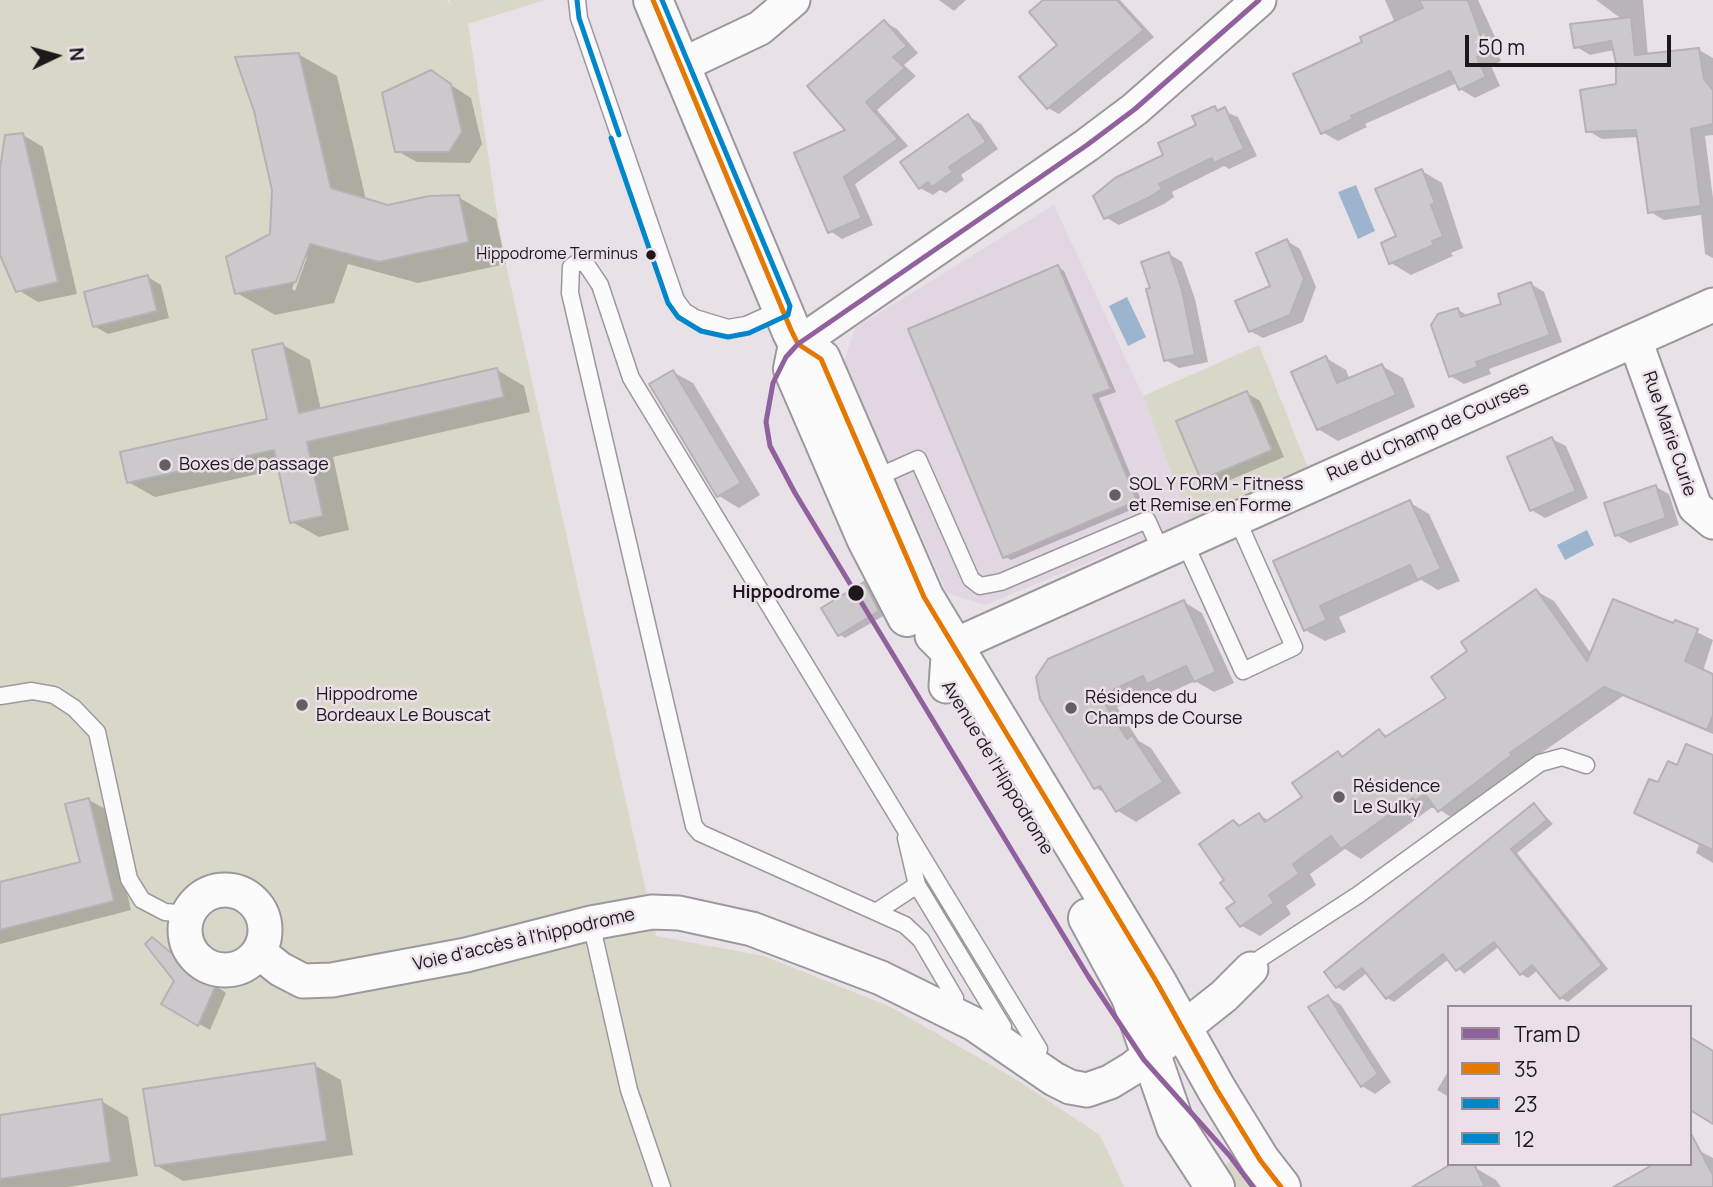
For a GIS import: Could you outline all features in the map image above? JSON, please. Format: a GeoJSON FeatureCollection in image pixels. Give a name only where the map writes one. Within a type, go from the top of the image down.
{"type":"FeatureCollection","features":[{"type":"Feature","properties":{"kind":"street","name":"Avenue de l'Hippodrome"},"geometry":{"type":"LineString","coordinates":[[653,0],[782,309],[798,344],[821,359],[924,597],[1260,1160],[1281,1187]]}},
{"type":"Feature","properties":{"kind":"street"},"geometry":{"type":"LineString","coordinates":[[680,66],[760,28],[793,0]]}},
{"type":"Feature","properties":{"kind":"street"},"geometry":{"type":"LineString","coordinates":[[798,344],[1087,145],[1135,109],[1259,0]]}},
{"type":"Feature","properties":{"kind":"street","name":"Rue du Champ de Courses"},"geometry":{"type":"LineString","coordinates":[[953,646],[1713,305]]}},
{"type":"Feature","properties":{"kind":"street","name":"Rue Marie Curie"},"geometry":{"type":"LineString","coordinates":[[1635,340],[1695,507],[1713,522]]}},
{"type":"Feature","properties":{"kind":"street","name":"Avenue de l'Hippodrome"},"geometry":{"type":"LineString","coordinates":[[798,344],[793,369],[883,572],[946,686],[1108,952],[1132,997],[1176,1127],[1215,1187]]}},
{"type":"Feature","properties":{"kind":"street"},"geometry":{"type":"LineString","coordinates":[[883,572],[937,643],[943,647],[953,646]]}},
{"type":"Feature","properties":{"kind":"street"},"geometry":{"type":"LineString","coordinates":[[946,686],[948,657],[953,646]]}},
{"type":"Feature","properties":{"kind":"street"},"geometry":{"type":"LineString","coordinates":[[218,890],[244,894],[262,913],[265,939],[259,952],[241,967],[217,970],[196,958],[185,937],[188,914],[205,894],[218,890]]}},
{"type":"Feature","properties":{"kind":"street","name":"Voie d'accès à l'hippodrome"},"geometry":{"type":"LineString","coordinates":[[259,952],[280,969],[303,981],[332,981],[467,955],[591,923],[660,912],[717,920],[811,949],[881,978],[948,1011],[1070,1087],[1087,1090],[1110,1082],[1151,1054]]}},
{"type":"Feature","properties":{"kind":"street"},"geometry":{"type":"LineString","coordinates":[[1151,1054],[1224,996],[1251,969]]}},
{"type":"Feature","properties":{"kind":"lane"},"geometry":{"type":"LineString","coordinates":[[577,0],[579,18],[676,300],[684,311],[695,318],[727,328],[746,325],[782,309]]}},
{"type":"Feature","properties":{"kind":"lane"},"geometry":{"type":"LineString","coordinates":[[948,1011],[955,998],[921,940],[905,925],[700,833],[694,826],[570,293],[571,267],[578,262],[586,264],[600,285],[631,378],[1039,1049],[1031,1062]]}},
{"type":"Feature","properties":{"kind":"lane"},"geometry":{"type":"LineString","coordinates":[[872,479],[918,459],[971,579],[980,586],[1002,582],[1147,520],[1172,546],[1243,671],[1294,648],[1236,517]]}},
{"type":"Feature","properties":{"kind":"lane"},"geometry":{"type":"LineString","coordinates":[[0,696],[32,691],[54,695],[74,708],[97,732],[129,879],[142,900],[165,912],[188,914]]}},
{"type":"Feature","properties":{"kind":"lane"},"geometry":{"type":"LineString","coordinates":[[1251,969],[1261,958],[1358,895],[1540,763],[1562,757],[1586,765]]}},
{"type":"Feature","properties":{"kind":"lane"},"geometry":{"type":"LineString","coordinates":[[902,822],[917,885],[1003,1027],[995,1039]]}},
{"type":"Feature","properties":{"kind":"lane"},"geometry":{"type":"LineString","coordinates":[[876,912],[917,885]]}},
{"type":"Feature","properties":{"kind":"lane"},"geometry":{"type":"LineString","coordinates":[[591,923],[629,1090],[662,1187]]}},
{"type":"Feature","properties":{"kind":"shaded area","name":"Hippodrome Bordeaux Le Bouscat"},"geometry":{"type":"Polygon","coordinates":[[[0,0],[447,0],[452,6],[449,0],[545,0],[468,24],[503,251],[656,936],[764,956],[889,1006],[1019,1081],[1100,1135],[1124,1187],[0,1187],[0,0]]]}},
{"type":"Feature","properties":{"kind":"shaded area"},"geometry":{"type":"Polygon","coordinates":[[[1054,205],[1143,396],[1189,521],[985,605],[947,593],[844,362],[855,328],[1054,205]]]}},
{"type":"Feature","properties":{"kind":"shaded area"},"geometry":{"type":"Polygon","coordinates":[[[1259,345],[1308,468],[1189,521],[1143,396],[1259,345]]]}},
{"type":"Feature","properties":{"kind":"shaded area"},"geometry":{"type":"Polygon","coordinates":[[[1238,1155],[1261,1187],[1229,1187],[1217,1172],[1238,1155]]]}},
{"type":"Feature","properties":{"kind":"water"},"geometry":{"type":"Polygon","coordinates":[[[1356,185],[1375,231],[1358,239],[1338,192],[1356,185]]]}},
{"type":"Feature","properties":{"kind":"water"},"geometry":{"type":"Polygon","coordinates":[[[1127,297],[1146,337],[1128,346],[1109,306],[1127,297]]]}},
{"type":"Feature","properties":{"kind":"water"},"geometry":{"type":"Polygon","coordinates":[[[1587,530],[1594,545],[1565,560],[1557,545],[1587,530]]]}},
{"type":"Feature","properties":{"kind":"building"},"geometry":{"type":"Polygon","coordinates":[[[1043,0],[1117,0],[1144,30],[1047,109],[1019,77],[1057,45],[1029,12],[1043,0]]]}},
{"type":"Feature","properties":{"kind":"building"},"geometry":{"type":"Polygon","coordinates":[[[1419,0],[1468,0],[1487,53],[1477,57],[1486,77],[1459,90],[1450,71],[1351,116],[1353,119],[1321,134],[1293,74],[1362,42],[1360,37],[1423,8],[1419,0]]]}},
{"type":"Feature","properties":{"kind":"building"},"geometry":{"type":"Polygon","coordinates":[[[1631,17],[1635,55],[1699,48],[1704,79],[1713,90],[1713,124],[1691,129],[1701,206],[1648,213],[1636,130],[1586,132],[1580,90],[1616,84],[1616,63],[1611,41],[1574,48],[1570,24],[1631,17]]]}},
{"type":"Feature","properties":{"kind":"building"},"geometry":{"type":"Polygon","coordinates":[[[884,20],[907,46],[893,57],[905,68],[866,102],[898,139],[844,177],[862,218],[828,233],[794,153],[845,130],[807,86],[884,20]]]}},
{"type":"Feature","properties":{"kind":"building"},"geometry":{"type":"Polygon","coordinates":[[[299,53],[331,188],[388,205],[429,196],[459,195],[469,242],[379,262],[310,244],[296,282],[235,294],[226,257],[270,234],[272,190],[254,111],[235,57],[299,53]]]}},
{"type":"Feature","properties":{"kind":"building"},"geometry":{"type":"Polygon","coordinates":[[[431,70],[451,84],[462,132],[449,152],[395,152],[382,93],[431,70]]]}},
{"type":"Feature","properties":{"kind":"building"},"geometry":{"type":"Polygon","coordinates":[[[1215,106],[1217,111],[1225,107],[1244,149],[1214,163],[1212,158],[1159,184],[1162,189],[1150,197],[1104,219],[1093,196],[1115,178],[1163,155],[1158,143],[1196,125],[1192,116],[1215,106]]]}},
{"type":"Feature","properties":{"kind":"building"},"geometry":{"type":"Polygon","coordinates":[[[968,114],[986,142],[949,167],[953,172],[932,187],[928,182],[919,189],[900,162],[968,114]]]}},
{"type":"Feature","properties":{"kind":"building"},"geometry":{"type":"Polygon","coordinates":[[[23,133],[58,282],[16,292],[0,255],[0,169],[5,135],[23,133]]]}},
{"type":"Feature","properties":{"kind":"building"},"geometry":{"type":"Polygon","coordinates":[[[1422,169],[1435,203],[1431,205],[1443,237],[1432,241],[1434,245],[1389,264],[1381,243],[1396,236],[1375,189],[1422,169]]]}},
{"type":"Feature","properties":{"kind":"building"},"geometry":{"type":"Polygon","coordinates":[[[1287,239],[1304,279],[1290,315],[1249,332],[1235,301],[1270,286],[1256,253],[1287,239]]]}},
{"type":"Feature","properties":{"kind":"building"},"geometry":{"type":"Polygon","coordinates":[[[1169,252],[1182,290],[1195,355],[1164,361],[1146,289],[1150,288],[1141,262],[1169,252]]]}},
{"type":"Feature","properties":{"kind":"building"},"geometry":{"type":"Polygon","coordinates":[[[1058,265],[1111,389],[1093,395],[1137,501],[1003,558],[908,329],[1058,265]]]}},
{"type":"Feature","properties":{"kind":"building"},"geometry":{"type":"Polygon","coordinates":[[[148,275],[157,311],[93,327],[84,292],[148,275]]]}},
{"type":"Feature","properties":{"kind":"building"},"geometry":{"type":"Polygon","coordinates":[[[1531,282],[1550,335],[1476,362],[1478,367],[1449,377],[1431,325],[1438,314],[1458,308],[1461,317],[1501,304],[1498,294],[1531,282]]]}},
{"type":"Feature","properties":{"kind":"building","name":"Boxes de passage"},"geometry":{"type":"Polygon","coordinates":[[[283,343],[299,413],[497,368],[504,397],[307,442],[323,516],[290,523],[274,450],[127,483],[120,452],[267,419],[252,350],[283,343]]]}},
{"type":"Feature","properties":{"kind":"building"},"geometry":{"type":"Polygon","coordinates":[[[1326,356],[1337,383],[1382,364],[1396,395],[1317,430],[1291,372],[1326,356]]]}},
{"type":"Feature","properties":{"kind":"building"},"geometry":{"type":"Polygon","coordinates":[[[673,370],[741,483],[717,497],[649,384],[673,370]]]}},
{"type":"Feature","properties":{"kind":"building"},"geometry":{"type":"Polygon","coordinates":[[[1247,391],[1272,450],[1201,480],[1176,421],[1247,391]]]}},
{"type":"Feature","properties":{"kind":"building"},"geometry":{"type":"Polygon","coordinates":[[[1552,437],[1576,491],[1530,511],[1507,457],[1552,437]]]}},
{"type":"Feature","properties":{"kind":"building"},"geometry":{"type":"Polygon","coordinates":[[[1656,485],[1666,518],[1615,536],[1604,503],[1656,485]]]}},
{"type":"Feature","properties":{"kind":"building"},"geometry":{"type":"Polygon","coordinates":[[[1410,500],[1441,569],[1417,580],[1410,565],[1320,606],[1327,620],[1304,631],[1273,561],[1410,500]]]}},
{"type":"Feature","properties":{"kind":"building"},"geometry":{"type":"Polygon","coordinates":[[[864,582],[879,611],[838,636],[821,608],[864,582]]]}},
{"type":"Feature","properties":{"kind":"building"},"geometry":{"type":"Polygon","coordinates":[[[1536,589],[1587,661],[1613,599],[1673,623],[1675,620],[1698,629],[1685,661],[1713,674],[1713,715],[1707,730],[1604,687],[1510,753],[1512,755],[1438,812],[1425,794],[1415,801],[1413,798],[1341,849],[1331,836],[1293,864],[1299,874],[1269,895],[1274,903],[1240,927],[1226,908],[1235,902],[1220,883],[1224,880],[1199,844],[1233,820],[1239,826],[1259,813],[1265,822],[1302,797],[1292,783],[1338,751],[1342,757],[1379,729],[1385,737],[1446,698],[1431,677],[1467,651],[1461,642],[1536,589]]]}},
{"type":"Feature","properties":{"kind":"building","name":"Résidence du Champs de Course"},"geometry":{"type":"Polygon","coordinates":[[[1184,600],[1216,672],[1194,682],[1186,666],[1147,684],[1143,676],[1100,696],[1127,739],[1132,735],[1163,782],[1116,812],[1100,786],[1094,789],[1040,699],[1036,677],[1048,659],[1184,600]]]}},
{"type":"Feature","properties":{"kind":"building"},"geometry":{"type":"Polygon","coordinates":[[[1686,744],[1713,755],[1713,850],[1634,813],[1649,779],[1658,782],[1668,761],[1677,765],[1686,744]]]}},
{"type":"Feature","properties":{"kind":"building"},"geometry":{"type":"Polygon","coordinates":[[[89,798],[114,901],[0,930],[0,882],[80,862],[65,804],[89,798]]]}},
{"type":"Feature","properties":{"kind":"building"},"geometry":{"type":"Polygon","coordinates":[[[1534,803],[1547,820],[1511,849],[1602,965],[1560,999],[1532,965],[1520,975],[1494,942],[1456,971],[1443,954],[1386,999],[1362,968],[1336,988],[1324,972],[1534,803]]]}},
{"type":"Feature","properties":{"kind":"building"},"geometry":{"type":"Polygon","coordinates":[[[152,937],[192,970],[216,985],[198,1026],[161,1004],[174,981],[145,944],[152,937]]]}},
{"type":"Feature","properties":{"kind":"building"},"geometry":{"type":"Polygon","coordinates":[[[1328,995],[1378,1074],[1361,1087],[1308,1007],[1328,995]]]}},
{"type":"Feature","properties":{"kind":"building"},"geometry":{"type":"Polygon","coordinates":[[[1692,1038],[1713,1051],[1713,1124],[1692,1111],[1692,1038]]]}},
{"type":"Feature","properties":{"kind":"building"},"geometry":{"type":"Polygon","coordinates":[[[315,1063],[327,1141],[155,1166],[143,1089],[315,1063]]]}},
{"type":"Feature","properties":{"kind":"building"},"geometry":{"type":"Polygon","coordinates":[[[102,1099],[111,1162],[0,1179],[0,1115],[102,1099]]]}},
{"type":"Feature","properties":{"kind":"building"},"geometry":{"type":"Polygon","coordinates":[[[1692,1136],[1713,1175],[1713,1187],[1613,1187],[1650,1166],[1692,1166],[1692,1136]]]}},
{"type":"Feature","properties":{"kind":"building"},"geometry":{"type":"Polygon","coordinates":[[[1448,1166],[1475,1166],[1485,1187],[1412,1187],[1448,1166]]]}},
{"type":"Feature","properties":{"kind":"tram line","name":"D"},"geometry":{"type":"LineString","coordinates":[[1253,1187],[1229,1155],[1144,1060],[1088,976],[795,493],[770,446],[766,422],[773,383],[786,357],[798,344],[1087,145],[1135,109],[1259,0]]}},
{"type":"Feature","properties":{"kind":"transit line","name":"12"},"geometry":{"type":"LineString","coordinates":[[577,0],[579,18],[619,135]]}},
{"type":"Feature","properties":{"kind":"transit line","name":"35"},"geometry":{"type":"LineString","coordinates":[[653,0],[791,330],[798,344],[821,359],[924,597],[1156,981],[1217,1090],[1260,1160],[1281,1187]]}},
{"type":"Feature","properties":{"kind":"transit line","name":"23"},"geometry":{"type":"LineString","coordinates":[[611,138],[668,303],[678,317],[701,331],[728,337],[749,333],[788,315],[790,306],[662,0]]}},
{"type":"Feature","properties":{"kind":"place","name":"Hippodrome Terminus"},"geometry":{"type":"Point","coordinates":[651,255]}},
{"type":"Feature","properties":{"kind":"place","name":"Boxes de passage"},"geometry":{"type":"Point","coordinates":[165,465]}},
{"type":"Feature","properties":{"kind":"place","name":"SOL Y FORM - Fitness et Remise en Forme"},"geometry":{"type":"Point","coordinates":[1115,495]}},
{"type":"Feature","properties":{"kind":"place","name":"Hippodrome"},"geometry":{"type":"Point","coordinates":[856,593]}},
{"type":"Feature","properties":{"kind":"place","name":"Hippodrome Bordeaux Le Bouscat"},"geometry":{"type":"Point","coordinates":[302,705]}},
{"type":"Feature","properties":{"kind":"place","name":"Résidence du Champs de Course"},"geometry":{"type":"Point","coordinates":[1071,708]}},
{"type":"Feature","properties":{"kind":"place","name":"Résidence Le Sulky"},"geometry":{"type":"Point","coordinates":[1339,797]}}]}
